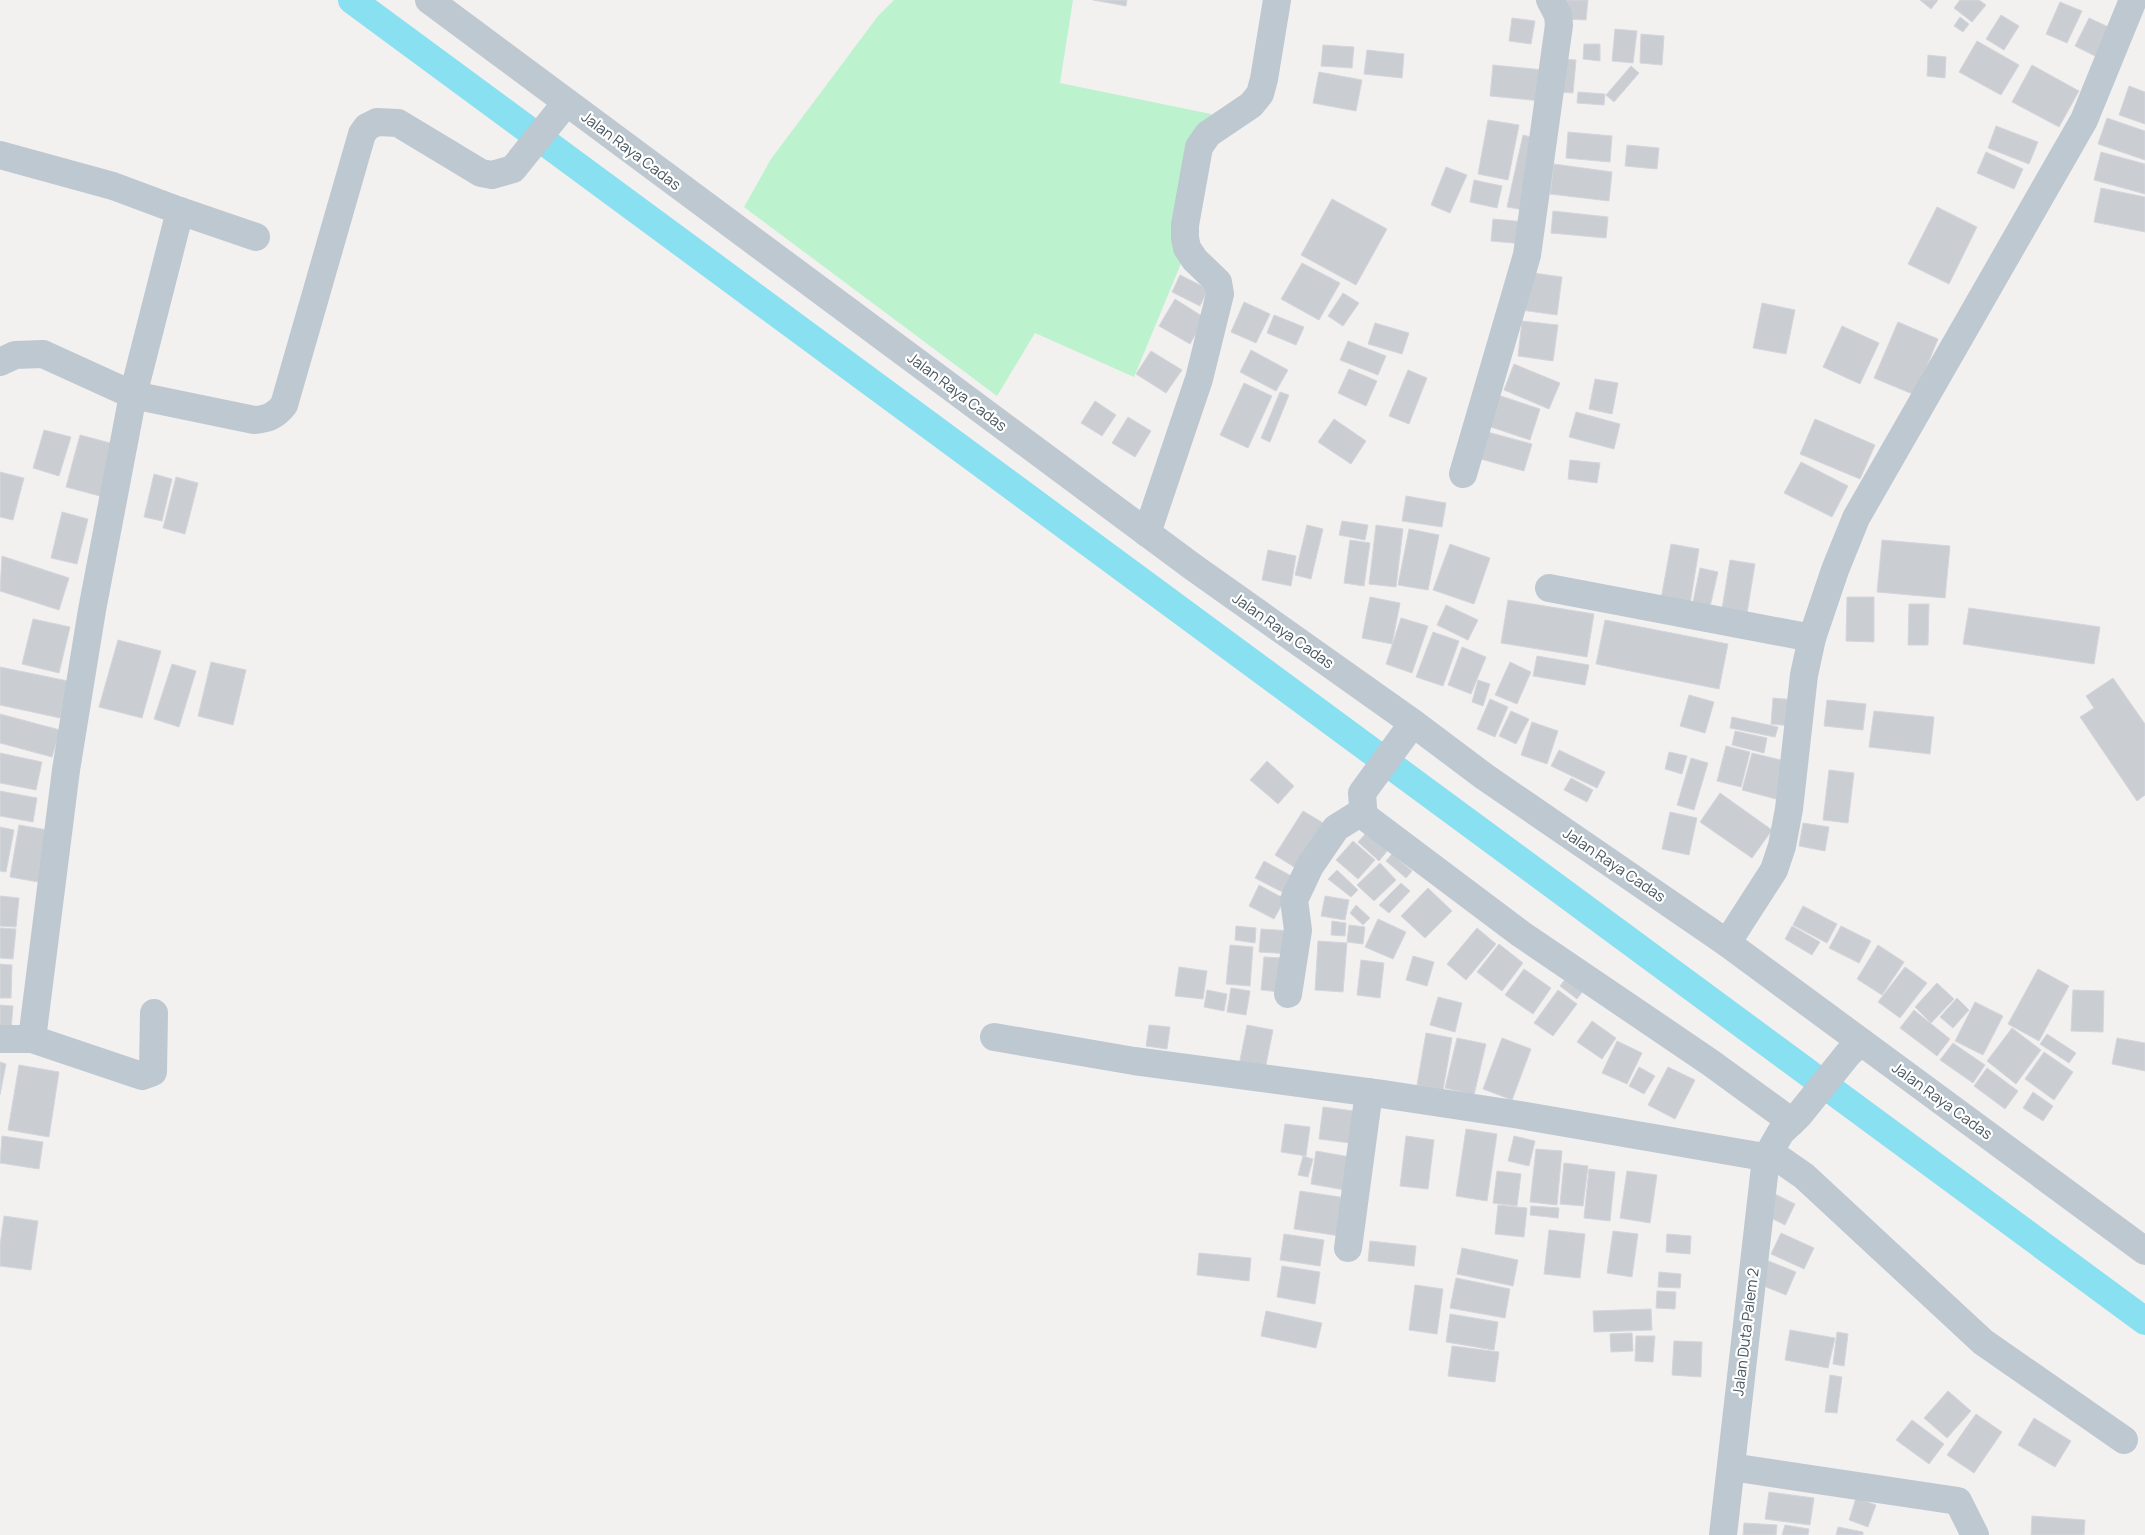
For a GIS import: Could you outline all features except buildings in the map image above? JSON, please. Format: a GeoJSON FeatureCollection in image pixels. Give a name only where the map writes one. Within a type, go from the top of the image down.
{"type":"FeatureCollection","features":[{"type":"Feature","properties":{"kind":"street","name":"Jalan Raya Cadas"},"geometry":{"type":"LineString","coordinates":[[430,0],[562,109],[1147,533],[1407,731],[1485,778],[1727,943],[1855,1048],[2145,1251]]}},
{"type":"Feature","properties":{"kind":"street"},"geometry":{"type":"LineString","coordinates":[[1147,533],[1200,380],[1220,294],[1218,282],[1195,260],[1187,248],[1185,238],[1185,225],[1198,147],[1208,134],[1251,105],[1260,94],[1277,0]]}},
{"type":"Feature","properties":{"kind":"street"},"geometry":{"type":"LineString","coordinates":[[1463,474],[1527,255],[1559,25],[1558,15],[1550,0]]}},
{"type":"Feature","properties":{"kind":"street"},"geometry":{"type":"LineString","coordinates":[[1727,943],[1774,870],[1782,846],[1789,809],[1804,675],[1812,638],[1835,570],[1856,518],[2084,120],[2133,0]]}},
{"type":"Feature","properties":{"kind":"street"},"geometry":{"type":"LineString","coordinates":[[0,362],[15,355],[43,354],[133,395],[254,420],[267,419],[277,414],[284,405],[362,134],[367,127],[377,122],[398,123],[476,170],[492,176],[513,169],[562,109]]}},
{"type":"Feature","properties":{"kind":"street"},"geometry":{"type":"LineString","coordinates":[[0,155],[113,186],[256,237]]}},
{"type":"Feature","properties":{"kind":"street"},"geometry":{"type":"LineString","coordinates":[[32,1039],[66,770],[92,610],[133,395],[180,211]]}},
{"type":"Feature","properties":{"kind":"street"},"geometry":{"type":"LineString","coordinates":[[1549,588],[1812,638]]}},
{"type":"Feature","properties":{"kind":"street"},"geometry":{"type":"LineString","coordinates":[[1288,994],[1298,930],[1294,900],[1310,866],[1336,828],[1361,803],[1407,731]]}},
{"type":"Feature","properties":{"kind":"street"},"geometry":{"type":"LineString","coordinates":[[1361,803],[1521,934],[1711,1063],[1790,1123]]}},
{"type":"Feature","properties":{"kind":"street"},"geometry":{"type":"LineString","coordinates":[[0,1039],[32,1039],[142,1076],[153,1072],[154,1013]]}},
{"type":"Feature","properties":{"kind":"street"},"geometry":{"type":"LineString","coordinates":[[994,1037],[1134,1062],[1369,1092],[1520,1115],[1781,1160],[1804,1176],[1983,1342],[2124,1440]]}},
{"type":"Feature","properties":{"kind":"street","name":"Jalan Duta Palem 2"},"geometry":{"type":"LineString","coordinates":[[1723,1535],[1766,1158],[1790,1123],[1855,1048]]}},
{"type":"Feature","properties":{"kind":"street"},"geometry":{"type":"LineString","coordinates":[[1348,1248],[1369,1092]]}},
{"type":"Feature","properties":{"kind":"street"},"geometry":{"type":"LineString","coordinates":[[1731,1467],[1958,1501],[1975,1535]]}},
{"type":"Feature","properties":{"kind":"green space"},"geometry":{"type":"Polygon","coordinates":[[[894,0],[1073,0],[1060,83],[1211,114],[1192,237],[1134,377],[1035,333],[997,396],[744,207],[771,159],[878,16],[894,0]]]}},
{"type":"Feature","properties":{"kind":"waterway"},"geometry":{"type":"LineString","coordinates":[[352,0],[2145,1321]]}}]}
